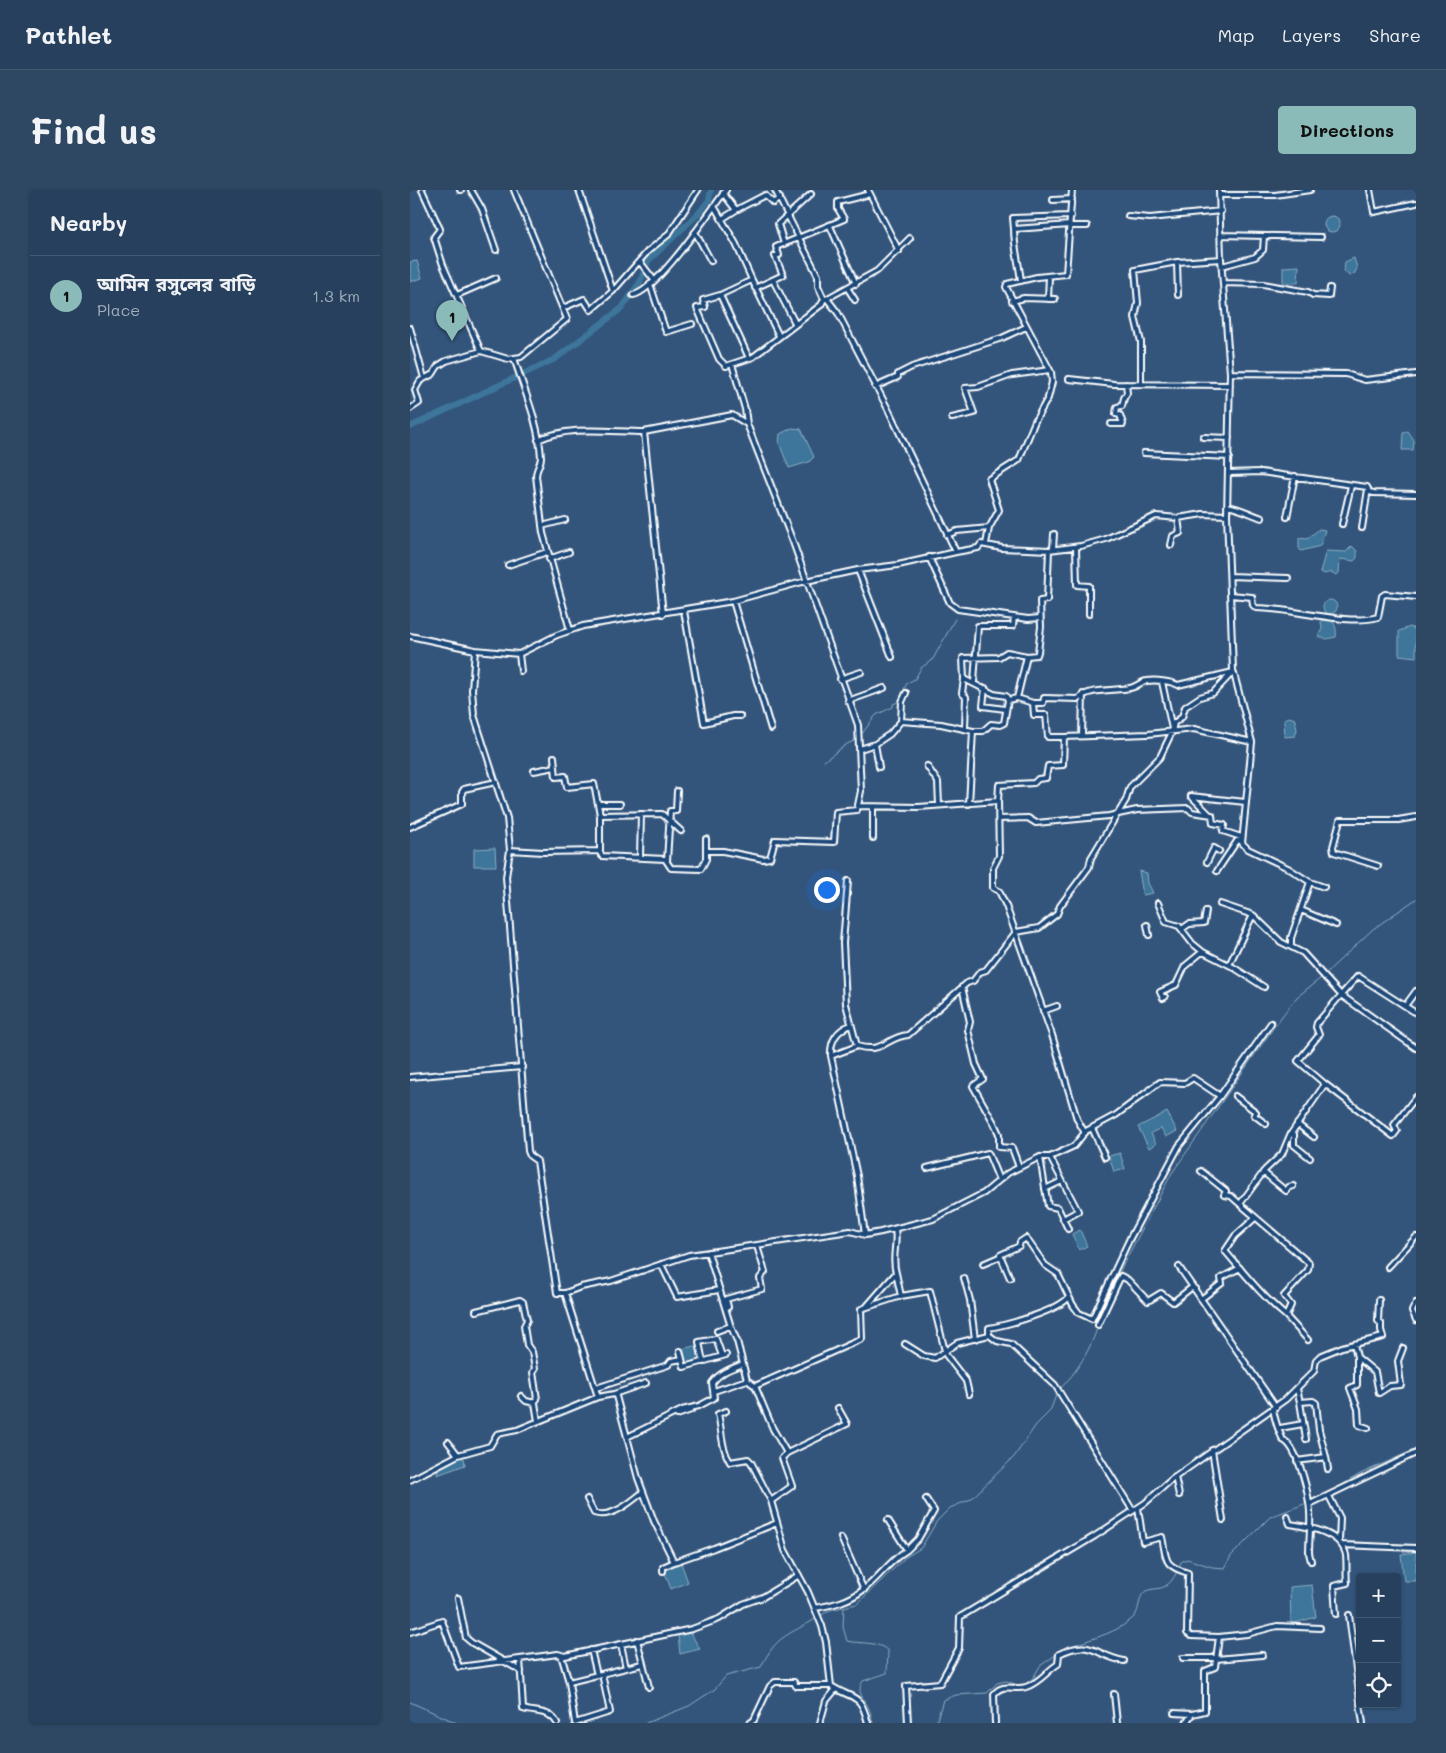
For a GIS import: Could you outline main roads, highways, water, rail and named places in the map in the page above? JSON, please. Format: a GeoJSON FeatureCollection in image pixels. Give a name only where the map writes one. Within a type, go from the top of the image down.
{"type":"FeatureCollection","features":[{"type":"Feature","properties":{"kind":"water"},"geometry":{"type":"Polygon","coordinates":[[[1332,216],[1340,224],[1332,232],[1324,224],[1332,216]]]}},
{"type":"Feature","properties":{"kind":"water"},"geometry":{"type":"Polygon","coordinates":[[[1354,258],[1357,268],[1355,273],[1349,276],[1344,271],[1345,262],[1354,258]]]}},
{"type":"Feature","properties":{"kind":"water"},"geometry":{"type":"Polygon","coordinates":[[[417,261],[422,278],[410,282],[410,262],[417,261]]]}},
{"type":"Feature","properties":{"kind":"water"},"geometry":{"type":"Polygon","coordinates":[[[1299,266],[1298,283],[1283,283],[1283,267],[1299,266]]]}},
{"type":"Feature","properties":{"kind":"water"},"geometry":{"type":"Polygon","coordinates":[[[792,428],[801,429],[814,457],[809,462],[789,468],[779,443],[780,434],[792,428]]]}},
{"type":"Feature","properties":{"kind":"water"},"geometry":{"type":"Polygon","coordinates":[[[1408,431],[1414,440],[1413,450],[1402,450],[1403,433],[1408,431]]]}},
{"type":"Feature","properties":{"kind":"water"},"geometry":{"type":"Polygon","coordinates":[[[1319,529],[1325,530],[1320,546],[1301,551],[1299,548],[1299,538],[1307,539],[1319,529]]]}},
{"type":"Feature","properties":{"kind":"water"},"geometry":{"type":"Polygon","coordinates":[[[1352,546],[1357,551],[1357,558],[1354,561],[1340,559],[1339,573],[1336,575],[1331,572],[1325,574],[1320,572],[1326,551],[1346,552],[1352,546]]]}},
{"type":"Feature","properties":{"kind":"water"},"geometry":{"type":"Polygon","coordinates":[[[1327,600],[1333,600],[1337,607],[1333,614],[1327,614],[1323,610],[1323,604],[1327,600]]]}},
{"type":"Feature","properties":{"kind":"water"},"geometry":{"type":"Polygon","coordinates":[[[1328,618],[1335,626],[1336,637],[1326,639],[1318,636],[1322,629],[1321,621],[1328,618]]]}},
{"type":"Feature","properties":{"kind":"water"},"geometry":{"type":"Polygon","coordinates":[[[1410,627],[1416,630],[1416,657],[1399,655],[1399,631],[1410,627]]]}},
{"type":"Feature","properties":{"kind":"water"},"geometry":{"type":"Polygon","coordinates":[[[1289,717],[1295,719],[1297,730],[1295,736],[1285,737],[1284,719],[1289,717]]]}},
{"type":"Feature","properties":{"kind":"water"},"geometry":{"type":"Polygon","coordinates":[[[495,848],[496,866],[474,866],[474,849],[495,848]]]}},
{"type":"Feature","properties":{"kind":"water"},"geometry":{"type":"Polygon","coordinates":[[[1139,871],[1147,873],[1148,883],[1153,893],[1143,895],[1139,871]]]}},
{"type":"Feature","properties":{"kind":"water"},"geometry":{"type":"Polygon","coordinates":[[[1167,1112],[1177,1131],[1166,1137],[1161,1128],[1151,1133],[1156,1144],[1149,1148],[1138,1127],[1167,1112]]]}},
{"type":"Feature","properties":{"kind":"water"},"geometry":{"type":"Polygon","coordinates":[[[1120,1153],[1125,1169],[1114,1172],[1109,1156],[1120,1153]]]}},
{"type":"Feature","properties":{"kind":"water"},"geometry":{"type":"Polygon","coordinates":[[[1080,1230],[1087,1246],[1079,1250],[1072,1234],[1080,1230]]]}},
{"type":"Feature","properties":{"kind":"water"},"geometry":{"type":"Polygon","coordinates":[[[698,1345],[700,1359],[686,1364],[682,1349],[698,1345]]]}},
{"type":"Feature","properties":{"kind":"water"},"geometry":{"type":"Polygon","coordinates":[[[460,1457],[464,1458],[465,1465],[437,1475],[438,1467],[460,1457]]]}},
{"type":"Feature","properties":{"kind":"water"},"geometry":{"type":"Polygon","coordinates":[[[1416,1552],[1416,1581],[1404,1581],[1401,1554],[1416,1552]]]}},
{"type":"Feature","properties":{"kind":"water"},"geometry":{"type":"Polygon","coordinates":[[[681,1563],[688,1582],[671,1589],[664,1570],[665,1567],[681,1563]]]}},
{"type":"Feature","properties":{"kind":"water"},"geometry":{"type":"Polygon","coordinates":[[[1312,1585],[1316,1617],[1291,1624],[1290,1587],[1312,1585]]]}},
{"type":"Feature","properties":{"kind":"water"},"geometry":{"type":"Polygon","coordinates":[[[691,1634],[700,1649],[680,1654],[678,1635],[691,1634]]]}},
{"type":"Feature","properties":{"kind":"waterway"},"geometry":{"type":"LineString","coordinates":[[410,427],[555,359],[622,308],[640,282],[648,261],[698,214],[709,200],[711,190]]}},
{"type":"Feature","properties":{"kind":"waterway"},"geometry":{"type":"LineString","coordinates":[[861,735],[876,715],[893,707],[893,704],[898,702],[907,683],[915,679],[921,668],[933,659],[955,619]]}},
{"type":"Feature","properties":{"kind":"waterway"},"geometry":{"type":"LineString","coordinates":[[824,761],[847,744],[856,740]]}},
{"type":"Feature","properties":{"kind":"waterway"},"geometry":{"type":"LineString","coordinates":[[1325,974],[1373,929],[1416,899]]}},
{"type":"Feature","properties":{"kind":"waterway"},"geometry":{"type":"LineString","coordinates":[[1105,1305],[1122,1267],[1172,1173],[1279,1020],[1297,997],[1322,977]]}},
{"type":"Feature","properties":{"kind":"waterway"},"geometry":{"type":"LineString","coordinates":[[1059,1390],[1083,1360],[1098,1326]]}},
{"type":"Feature","properties":{"kind":"waterway"},"geometry":{"type":"LineString","coordinates":[[820,1616],[830,1610],[857,1604],[906,1557],[921,1548],[937,1521],[950,1508],[971,1499],[1014,1457],[1036,1425],[1050,1411],[1057,1393]]}},
{"type":"Feature","properties":{"kind":"waterway"},"geometry":{"type":"LineString","coordinates":[[1329,1493],[1360,1474],[1416,1449]]}},
{"type":"Feature","properties":{"kind":"waterway"},"geometry":{"type":"LineString","coordinates":[[1060,1651],[1107,1634],[1125,1624],[1137,1612],[1143,1593],[1168,1584],[1174,1578],[1181,1562],[1187,1559],[1212,1567],[1225,1568],[1231,1556],[1270,1517],[1307,1503]]}},
{"type":"Feature","properties":{"kind":"waterway"},"geometry":{"type":"LineString","coordinates":[[844,1607],[843,1627],[847,1641],[874,1644],[888,1651],[887,1673],[863,1681],[860,1689],[870,1710],[873,1723]]}},
{"type":"Feature","properties":{"kind":"waterway"},"geometry":{"type":"LineString","coordinates":[[646,1723],[689,1706],[715,1689],[726,1676],[761,1667],[772,1648],[778,1642],[817,1618]]}},
{"type":"Feature","properties":{"kind":"waterway"},"geometry":{"type":"LineString","coordinates":[[936,1723],[943,1700],[956,1695],[987,1693],[997,1683],[1006,1681],[1018,1685],[1025,1684],[1033,1678],[1040,1666],[1057,1654]]}},
{"type":"Feature","properties":{"kind":"waterway"},"geometry":{"type":"LineString","coordinates":[[410,1702],[457,1723]]}},
{"type":"Feature","properties":{"kind":"place","name":"আমিন রসুলের বাড়ি"},"geometry":{"type":"Point","coordinates":[452,341]}}]}
